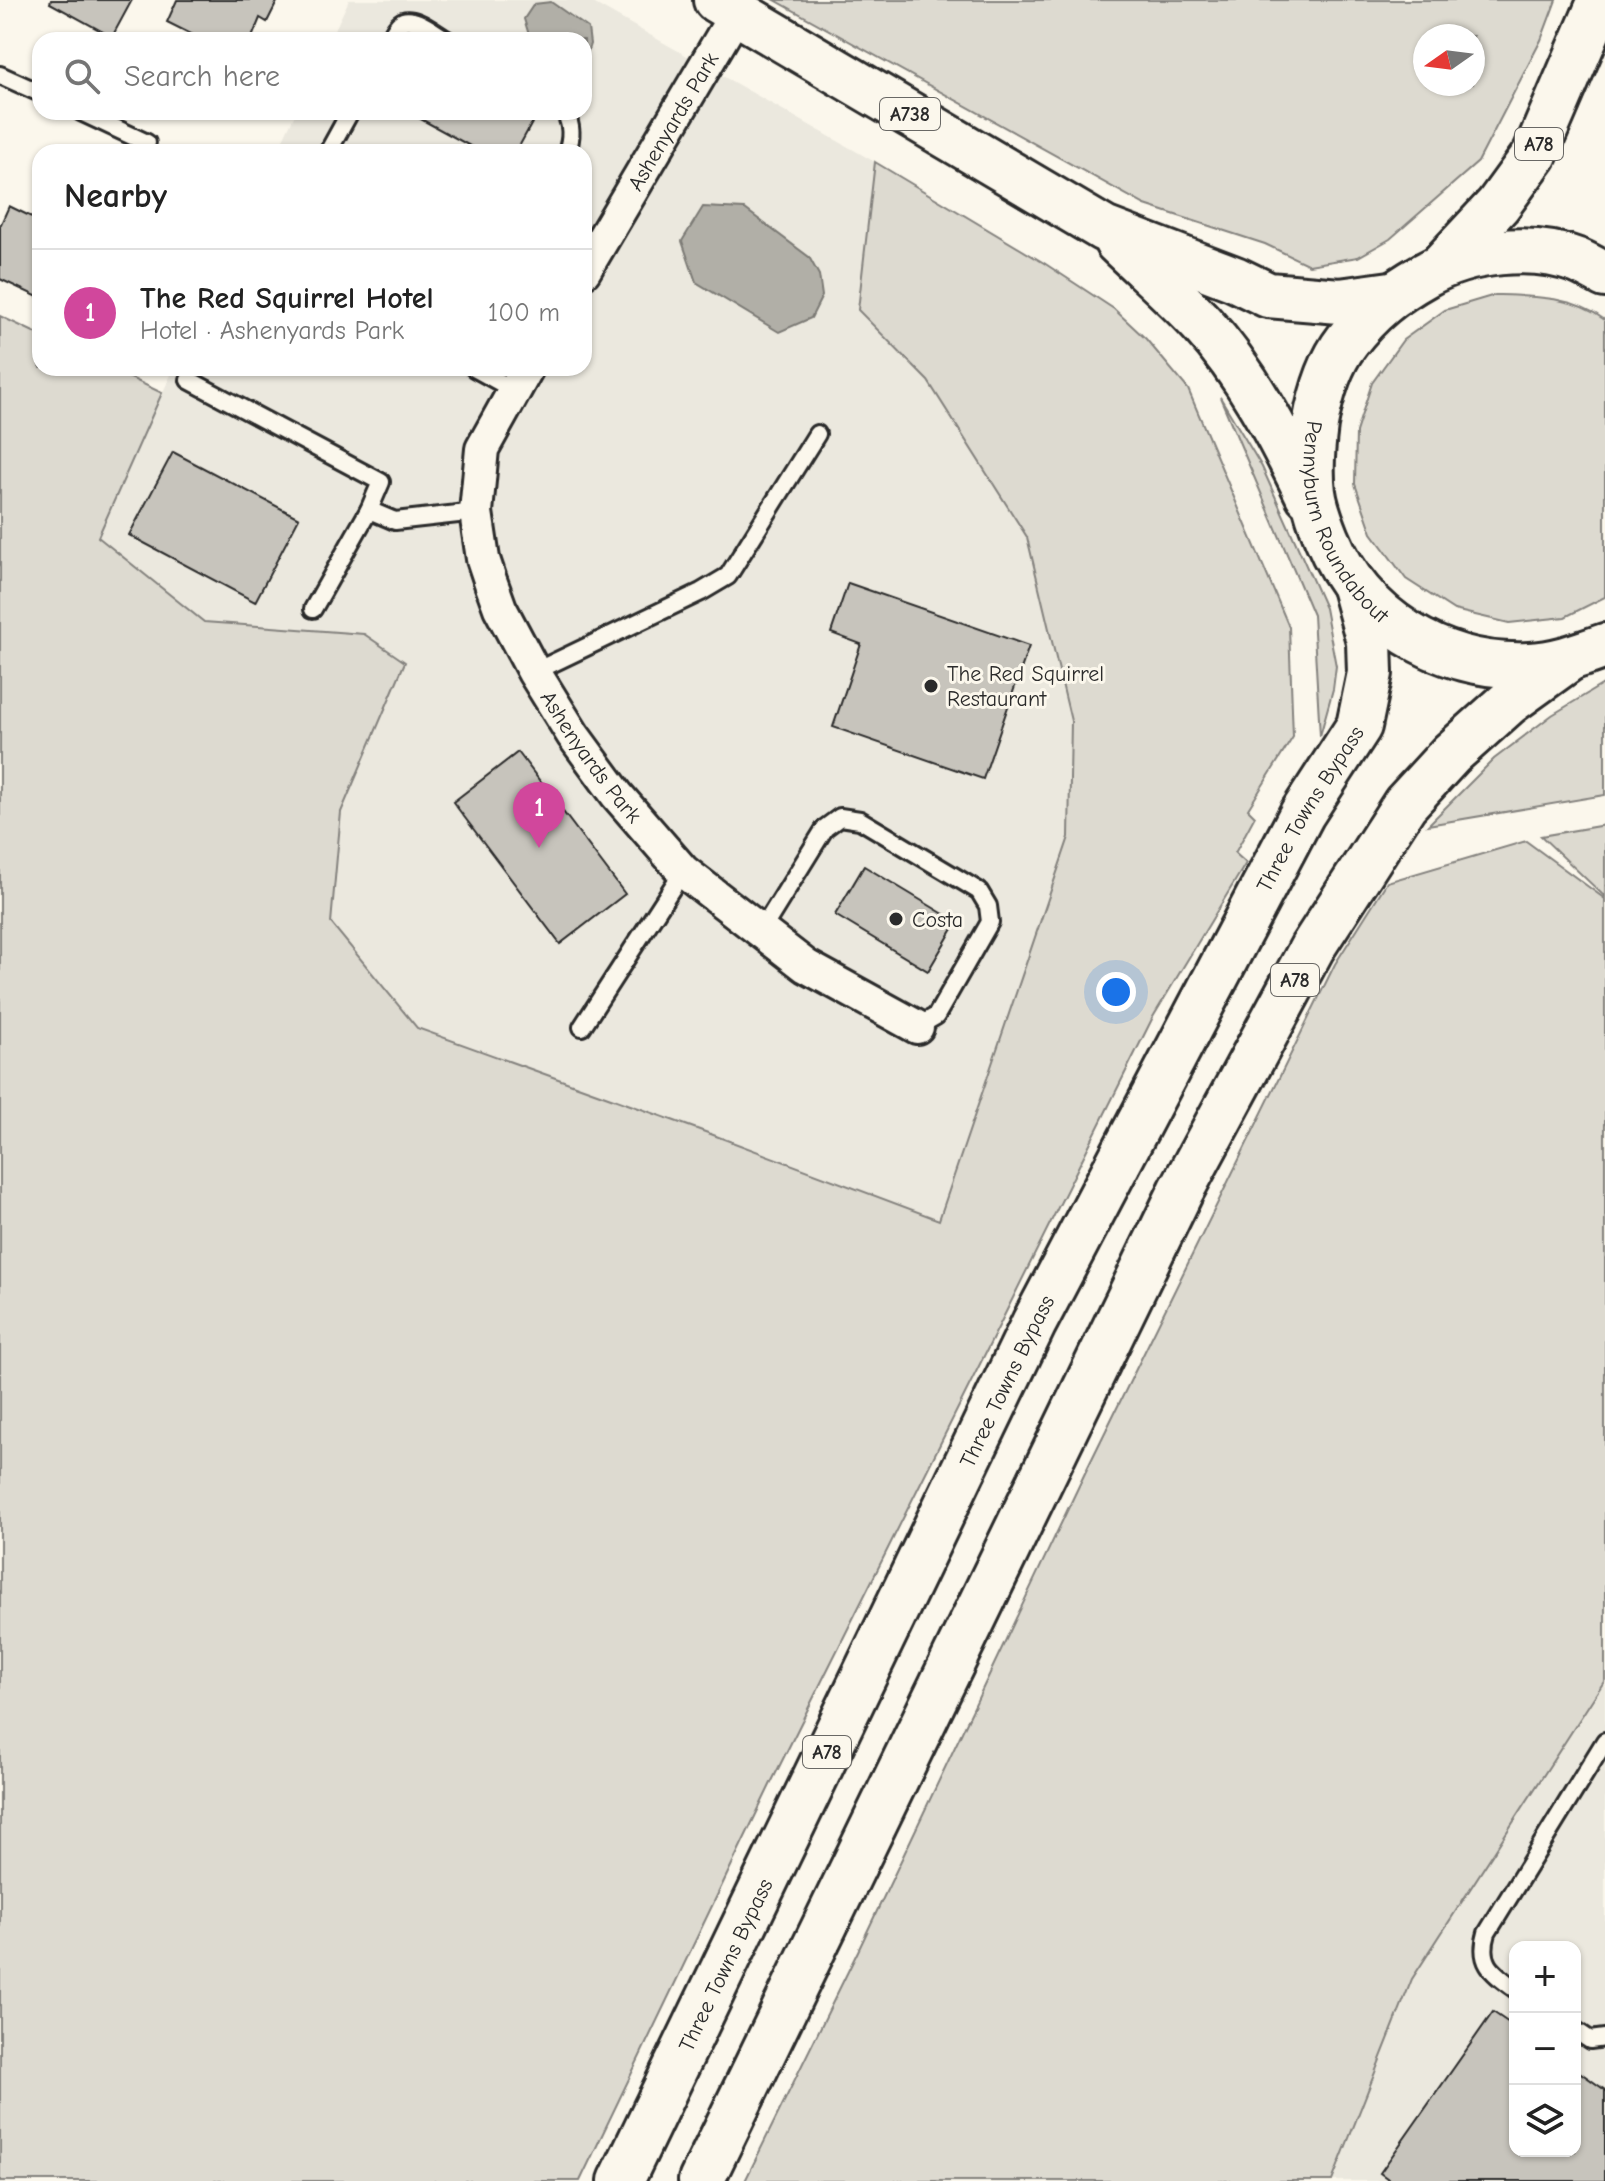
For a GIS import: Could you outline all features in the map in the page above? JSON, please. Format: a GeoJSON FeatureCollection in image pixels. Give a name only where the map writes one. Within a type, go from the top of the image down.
{"type":"FeatureCollection","features":[{"type":"Feature","properties":{"kind":"highway","name":"A78"},"geometry":{"type":"LineString","coordinates":[[1441,266],[1498,205],[1535,154],[1601,0]]}},
{"type":"Feature","properties":{"kind":"highway","name":"A738"},"geometry":{"type":"LineString","coordinates":[[726,6],[1104,229],[1235,279],[1268,295],[1340,301],[1391,294]]}},
{"type":"Feature","properties":{"kind":"highway","name":"A738"},"geometry":{"type":"LineString","coordinates":[[1104,229],[1202,324],[1231,362],[1282,441],[1318,515]]}},
{"type":"Feature","properties":{"kind":"highway","name":"Pennyburn Roundabout"},"geometry":{"type":"LineString","coordinates":[[1587,653],[1531,665],[1491,664],[1448,654],[1408,635],[1382,616],[1354,587],[1336,558],[1318,515],[1310,459],[1320,396],[1345,342],[1391,294],[1441,266],[1482,254],[1534,252],[1576,260],[1605,275]]}},
{"type":"Feature","properties":{"kind":"highway","name":"Three Towns Bypass"},"geometry":{"type":"LineString","coordinates":[[621,2181],[1034,1323],[1302,814],[1359,726],[1370,673],[1369,641],[1354,587]]}},
{"type":"Feature","properties":{"kind":"highway","name":"A78"},"geometry":{"type":"LineString","coordinates":[[701,2181],[1174,1205],[1312,948],[1405,804],[1451,754],[1508,703],[1587,653]]}},
{"type":"Feature","properties":{"kind":"street","name":"Ashenyards Park"},"geometry":{"type":"LineString","coordinates":[[592,256],[726,6]]}},
{"type":"Feature","properties":{"kind":"street","name":"Ashenyards Park"},"geometry":{"type":"LineString","coordinates":[[521,379],[482,449],[476,512],[483,559],[500,608],[534,672],[573,735],[617,795],[683,871],[806,966],[917,1027]]}},
{"type":"Feature","properties":{"kind":"lane"},"geometry":{"type":"LineString","coordinates":[[394,32],[399,24],[406,21],[415,22],[433,32]]}},
{"type":"Feature","properties":{"kind":"lane"},"geometry":{"type":"LineString","coordinates":[[0,75],[32,89]]}},
{"type":"Feature","properties":{"kind":"lane"},"geometry":{"type":"LineString","coordinates":[[98,120],[147,143]]}},
{"type":"Feature","properties":{"kind":"lane"},"geometry":{"type":"LineString","coordinates":[[332,144],[346,120]]}},
{"type":"Feature","properties":{"kind":"lane"},"geometry":{"type":"LineString","coordinates":[[569,120],[570,144]]}},
{"type":"Feature","properties":{"kind":"lane"},"geometry":{"type":"LineString","coordinates":[[189,380],[381,482],[369,510],[313,609]]}},
{"type":"Feature","properties":{"kind":"lane"},"geometry":{"type":"LineString","coordinates":[[534,672],[728,576],[817,434]]}},
{"type":"Feature","properties":{"kind":"lane"},"geometry":{"type":"LineString","coordinates":[[369,510],[395,521],[476,512]]}},
{"type":"Feature","properties":{"kind":"lane"},"geometry":{"type":"LineString","coordinates":[[760,933],[825,828],[840,817],[860,820],[979,891],[988,906],[990,922],[936,1016],[917,1027]]}},
{"type":"Feature","properties":{"kind":"lane"},"geometry":{"type":"LineString","coordinates":[[582,1027],[683,871]]}},
{"type":"Feature","properties":{"kind":"lane"},"geometry":{"type":"LineString","coordinates":[[1509,1985],[1490,1972],[1483,1945],[1487,1933],[1605,1741]]}},
{"type":"Feature","properties":{"kind":"lane"},"geometry":{"type":"LineString","coordinates":[[1581,2034],[1590,2040],[1605,2038]]}},
{"type":"Feature","properties":{"kind":"shaded area"},"geometry":{"type":"Polygon","coordinates":[[[349,0],[588,0],[875,162],[858,310],[928,381],[1027,537],[1071,721],[1069,837],[939,1220],[417,1028],[331,923],[341,812],[405,662],[364,634],[204,622],[97,537],[170,376],[592,376],[592,144],[281,144],[292,120],[592,120],[592,32],[334,32],[349,0]]]}},
{"type":"Feature","properties":{"kind":"shaded area"},"geometry":{"type":"Polygon","coordinates":[[[775,0],[1556,0],[1541,40],[1478,162],[1390,239],[1358,257],[1309,265],[1265,244],[1145,205],[775,0]]]}},
{"type":"Feature","properties":{"kind":"shaded area"},"geometry":{"type":"Polygon","coordinates":[[[551,2],[588,28],[588,32],[528,32],[524,19],[534,4],[551,2]]]}},
{"type":"Feature","properties":{"kind":"shaded area"},"geometry":{"type":"Polygon","coordinates":[[[875,162],[1044,263],[1114,309],[1146,339],[1188,389],[1289,627],[1293,737],[1248,809],[1255,816],[1235,853],[1246,863],[1153,1017],[771,1783],[580,2181],[0,2181],[0,316],[32,331],[32,376],[127,376],[162,393],[98,537],[204,622],[364,634],[405,662],[341,812],[331,923],[417,1028],[939,1220],[1069,837],[1071,721],[1027,537],[928,381],[858,310],[875,162]]]}},
{"type":"Feature","properties":{"kind":"shaded area"},"geometry":{"type":"Polygon","coordinates":[[[703,207],[745,209],[809,257],[819,275],[822,296],[811,318],[779,332],[696,282],[682,241],[703,207]]]}},
{"type":"Feature","properties":{"kind":"shaded area"},"geometry":{"type":"Polygon","coordinates":[[[1495,295],[1566,302],[1605,320],[1605,597],[1565,617],[1509,623],[1454,610],[1406,579],[1372,533],[1355,484],[1356,432],[1372,383],[1403,340],[1445,310],[1495,295]]]}},
{"type":"Feature","properties":{"kind":"shaded area"},"geometry":{"type":"Polygon","coordinates":[[[1220,397],[1262,467],[1325,608],[1336,666],[1320,736],[1313,615],[1220,397]]]}},
{"type":"Feature","properties":{"kind":"shaded area"},"geometry":{"type":"Polygon","coordinates":[[[1605,683],[1605,795],[1428,825],[1494,759],[1552,715],[1605,683]]]}},
{"type":"Feature","properties":{"kind":"shaded area"},"geometry":{"type":"Polygon","coordinates":[[[1605,825],[1605,897],[1541,836],[1605,825]]]}},
{"type":"Feature","properties":{"kind":"shaded area"},"geometry":{"type":"Polygon","coordinates":[[[1526,841],[1605,899],[1605,1680],[1412,1979],[1332,2181],[745,2181],[1085,1473],[1335,964],[1387,882],[1526,841]]]}},
{"type":"Feature","properties":{"kind":"shaded area"},"geometry":{"type":"Polygon","coordinates":[[[1605,1680],[1605,2181],[1332,2181],[1412,1979],[1605,1680]]]}},
{"type":"Feature","properties":{"kind":"building"},"geometry":{"type":"Polygon","coordinates":[[[51,0],[132,0],[115,32],[103,32],[50,3],[51,0]]]}},
{"type":"Feature","properties":{"kind":"building"},"geometry":{"type":"Polygon","coordinates":[[[177,0],[278,0],[267,22],[260,18],[254,32],[187,32],[167,22],[177,0]]]}},
{"type":"Feature","properties":{"kind":"building"},"geometry":{"type":"Polygon","coordinates":[[[423,120],[534,120],[520,144],[466,144],[423,120]]]}},
{"type":"Feature","properties":{"kind":"building"},"geometry":{"type":"Polygon","coordinates":[[[9,206],[32,217],[32,294],[0,279],[0,226],[9,206]]]}},
{"type":"Feature","properties":{"kind":"building"},"geometry":{"type":"Polygon","coordinates":[[[173,452],[299,518],[255,602],[129,535],[173,452]]]}},
{"type":"Feature","properties":{"kind":"building","name":"The Red Squirrel Restaurant"},"geometry":{"type":"Polygon","coordinates":[[[848,583],[1029,646],[983,779],[833,727],[861,644],[831,633],[848,583]]]}},
{"type":"Feature","properties":{"kind":"building"},"geometry":{"type":"Polygon","coordinates":[[[518,752],[625,894],[560,944],[453,802],[518,752]]]}},
{"type":"Feature","properties":{"kind":"building","name":"Costa"},"geometry":{"type":"Polygon","coordinates":[[[864,866],[957,922],[928,971],[835,915],[864,866]]]}},
{"type":"Feature","properties":{"kind":"building"},"geometry":{"type":"Polygon","coordinates":[[[1493,2012],[1509,2023],[1509,2157],[1581,2157],[1581,2073],[1605,2090],[1605,2181],[1391,2181],[1380,2173],[1493,2012]]]}},
{"type":"Feature","properties":{"kind":"place","name":"The Red Squirrel Restaurant"},"geometry":{"type":"Point","coordinates":[931,686]}},
{"type":"Feature","properties":{"kind":"place","name":"The Red Squirrel Hotel"},"geometry":{"type":"Point","coordinates":[539,848]}},
{"type":"Feature","properties":{"kind":"place","name":"Costa"},"geometry":{"type":"Point","coordinates":[896,919]}}]}
